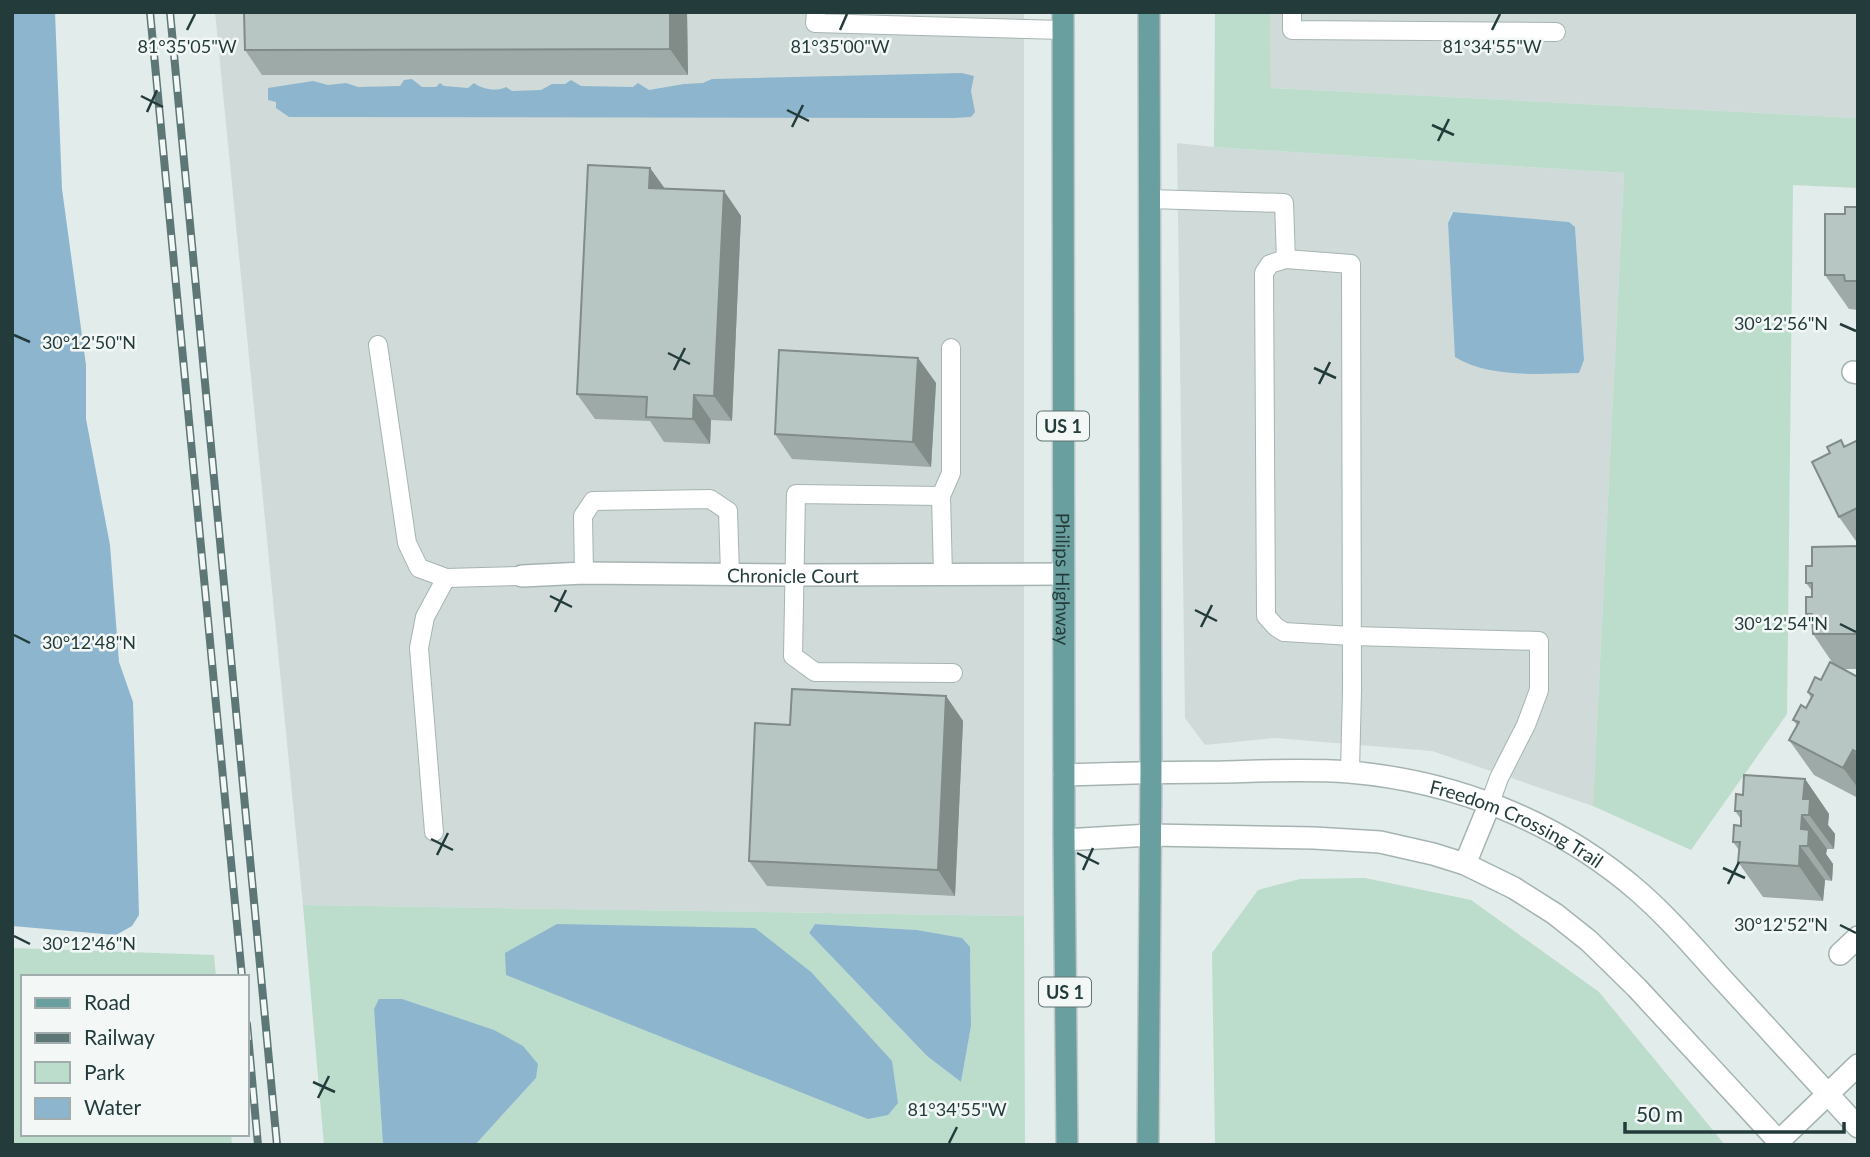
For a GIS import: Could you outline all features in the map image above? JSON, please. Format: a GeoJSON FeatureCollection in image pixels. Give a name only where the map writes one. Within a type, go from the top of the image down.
{"type":"FeatureCollection","features":[{"type":"Feature","properties":{"kind":"main road"},"geometry":{"type":"LineString","coordinates":[[1148,1145],[1149,12]]}},
{"type":"Feature","properties":{"kind":"main road","name":"Philips Highway"},"geometry":{"type":"LineString","coordinates":[[1063,21],[1067,1145]]}},
{"type":"Feature","properties":{"kind":"street","name":"Chronicle Court"},"geometry":{"type":"LineString","coordinates":[[522,576],[584,573],[1063,574]]}},
{"type":"Feature","properties":{"kind":"street","name":"Freedom Crossing Trail"},"geometry":{"type":"LineString","coordinates":[[1064,775],[1350,772],[1417,782],[1464,794],[1539,824],[1601,862],[1638,891],[1674,926],[1858,1127]]}},
{"type":"Feature","properties":{"kind":"street"},"geometry":{"type":"LineString","coordinates":[[1465,864],[1490,803]]}},
{"type":"Feature","properties":{"kind":"street"},"geometry":{"type":"LineString","coordinates":[[1064,840],[1150,835],[1314,838],[1380,842],[1465,864],[1514,888],[1555,914],[1589,941],[1637,988],[1780,1143],[1858,1065]]}},
{"type":"Feature","properties":{"kind":"street"},"geometry":{"type":"LineString","coordinates":[[1840,954],[1858,937]]}},
{"type":"Feature","properties":{"kind":"lane"},"geometry":{"type":"LineString","coordinates":[[816,12],[815,23],[1063,21]]}},
{"type":"Feature","properties":{"kind":"lane"},"geometry":{"type":"LineString","coordinates":[[1292,12],[1292,30],[1556,32]]}},
{"type":"Feature","properties":{"kind":"lane"},"geometry":{"type":"LineString","coordinates":[[1149,199],[1284,203],[1286,259]]}},
{"type":"Feature","properties":{"kind":"lane"},"geometry":{"type":"LineString","coordinates":[[1350,772],[1352,636],[1351,264],[1286,259],[1270,264],[1264,273],[1266,616],[1284,632],[1352,636],[1539,641],[1539,690],[1490,803]]}},
{"type":"Feature","properties":{"kind":"lane"},"geometry":{"type":"LineString","coordinates":[[378,345],[407,542],[419,568],[446,578],[522,576]]}},
{"type":"Feature","properties":{"kind":"lane"},"geometry":{"type":"LineString","coordinates":[[943,575],[941,496],[951,473],[951,348]]}},
{"type":"Feature","properties":{"kind":"lane"},"geometry":{"type":"LineString","coordinates":[[941,496],[796,494],[793,656],[815,673],[953,673]]}},
{"type":"Feature","properties":{"kind":"lane"},"geometry":{"type":"LineString","coordinates":[[584,573],[583,516],[593,501],[710,499],[728,511],[730,574]]}},
{"type":"Feature","properties":{"kind":"lane"},"geometry":{"type":"LineString","coordinates":[[434,832],[419,648],[425,617],[446,578]]}},
{"type":"Feature","properties":{"kind":"shaded area"},"geometry":{"type":"Polygon","coordinates":[[[215,12],[1024,12],[1024,916],[303,905],[215,12]]]}},
{"type":"Feature","properties":{"kind":"shaded area"},"geometry":{"type":"Polygon","coordinates":[[[1270,12],[1858,12],[1858,118],[1271,88],[1270,12]]]}},
{"type":"Feature","properties":{"kind":"shaded area"},"geometry":{"type":"Polygon","coordinates":[[[1177,143],[1624,173],[1593,806],[1432,751],[1275,738],[1205,745],[1185,718],[1177,143]],[[1452,212],[1448,223],[1456,357],[1579,372],[1584,360],[1575,227],[1568,222],[1452,212]]]}},
{"type":"Feature","properties":{"kind":"green space"},"geometry":{"type":"Polygon","coordinates":[[[1215,12],[1270,12],[1271,88],[1858,118],[1858,188],[1793,185],[1787,714],[1691,850],[1593,806],[1624,173],[1214,147],[1215,12]]]}},
{"type":"Feature","properties":{"kind":"green space"},"geometry":{"type":"Polygon","coordinates":[[[1365,878],[1471,900],[1599,992],[1725,1145],[1215,1145],[1212,953],[1258,890],[1300,879],[1365,878]]]}},
{"type":"Feature","properties":{"kind":"green space"},"geometry":{"type":"Polygon","coordinates":[[[303,905],[1024,916],[1025,1145],[475,1145],[536,1078],[374,1009],[383,1145],[324,1145],[303,905]],[[815,924],[809,933],[927,1056],[961,1082],[971,1025],[970,947],[962,939],[917,930],[815,924]]]}},
{"type":"Feature","properties":{"kind":"green space"},"geometry":{"type":"Polygon","coordinates":[[[12,948],[214,955],[216,975],[21,975],[21,1136],[231,1136],[232,1145],[12,1145],[12,948]]]}},
{"type":"Feature","properties":{"kind":"water"},"geometry":{"type":"Polygon","coordinates":[[[12,12],[55,12],[62,189],[86,365],[86,419],[110,545],[119,662],[133,702],[139,915],[132,926],[116,935],[12,926],[12,12]]]}},
{"type":"Feature","properties":{"kind":"water"},"geometry":{"type":"Polygon","coordinates":[[[962,73],[974,76],[971,91],[975,112],[971,117],[289,117],[276,108],[276,102],[268,100],[268,88],[313,81],[328,85],[346,83],[358,87],[400,86],[404,80],[412,79],[422,87],[436,87],[440,83],[444,86],[468,88],[474,83],[489,89],[506,87],[512,91],[541,90],[552,84],[565,84],[571,80],[581,86],[633,87],[638,83],[649,90],[703,83],[712,79],[962,73]]]}},
{"type":"Feature","properties":{"kind":"water"},"geometry":{"type":"Polygon","coordinates":[[[1453,212],[1569,222],[1575,227],[1584,360],[1579,373],[1499,372],[1469,364],[1455,357],[1448,223],[1453,212]]]}},
{"type":"Feature","properties":{"kind":"water"},"geometry":{"type":"Polygon","coordinates":[[[557,924],[755,928],[811,972],[892,1061],[898,1103],[888,1115],[868,1119],[506,975],[505,953],[557,924]]]}},
{"type":"Feature","properties":{"kind":"water"},"geometry":{"type":"Polygon","coordinates":[[[815,924],[917,930],[962,938],[970,947],[971,1026],[961,1082],[927,1056],[809,933],[815,924]]]}},
{"type":"Feature","properties":{"kind":"water"},"geometry":{"type":"Polygon","coordinates":[[[379,999],[402,999],[494,1030],[523,1046],[538,1064],[536,1078],[475,1145],[383,1145],[374,1009],[379,999]]]}},
{"type":"Feature","properties":{"kind":"building"},"geometry":{"type":"Polygon","coordinates":[[[244,12],[670,12],[670,49],[245,50],[244,12]]]}},
{"type":"Feature","properties":{"kind":"building"},"geometry":{"type":"Polygon","coordinates":[[[588,165],[650,168],[649,188],[724,191],[714,396],[694,395],[693,419],[646,417],[647,397],[577,394],[588,165]]]}},
{"type":"Feature","properties":{"kind":"building"},"geometry":{"type":"Polygon","coordinates":[[[1845,207],[1858,207],[1858,281],[1845,281],[1844,275],[1825,275],[1825,214],[1845,214],[1845,207]]]}},
{"type":"Feature","properties":{"kind":"building"},"geometry":{"type":"Polygon","coordinates":[[[779,350],[918,358],[913,442],[775,434],[779,350]]]}},
{"type":"Feature","properties":{"kind":"building"},"geometry":{"type":"Polygon","coordinates":[[[1841,440],[1844,447],[1858,440],[1858,510],[1857,508],[1839,517],[1812,462],[1830,453],[1827,447],[1841,440]]]}},
{"type":"Feature","properties":{"kind":"building"},"geometry":{"type":"Polygon","coordinates":[[[1858,546],[1858,634],[1813,634],[1812,614],[1806,614],[1806,597],[1812,597],[1812,583],[1806,583],[1806,566],[1812,566],[1812,547],[1858,546]]]}},
{"type":"Feature","properties":{"kind":"building"},"geometry":{"type":"Polygon","coordinates":[[[1830,662],[1858,677],[1858,753],[1853,750],[1843,768],[1789,740],[1799,722],[1793,720],[1801,705],[1806,708],[1813,695],[1808,692],[1815,677],[1821,680],[1830,662]]]}},
{"type":"Feature","properties":{"kind":"building"},"geometry":{"type":"Polygon","coordinates":[[[792,689],[946,696],[938,870],[749,861],[755,723],[790,725],[792,689]]]}},
{"type":"Feature","properties":{"kind":"building"},"geometry":{"type":"Polygon","coordinates":[[[1744,775],[1805,779],[1803,799],[1810,799],[1809,815],[1802,815],[1801,829],[1809,830],[1808,846],[1800,846],[1799,866],[1738,862],[1740,842],[1733,842],[1734,825],[1741,826],[1741,811],[1735,811],[1736,794],[1743,795],[1744,775]]]}},
{"type":"Feature","properties":{"kind":"railway"},"geometry":{"type":"LineString","coordinates":[[150,12],[242,975]]}},
{"type":"Feature","properties":{"kind":"railway"},"geometry":{"type":"LineString","coordinates":[[170,12],[277,1145]]}},
{"type":"Feature","properties":{"kind":"railway"},"geometry":{"type":"LineString","coordinates":[[248,1035],[258,1145]]}}]}
